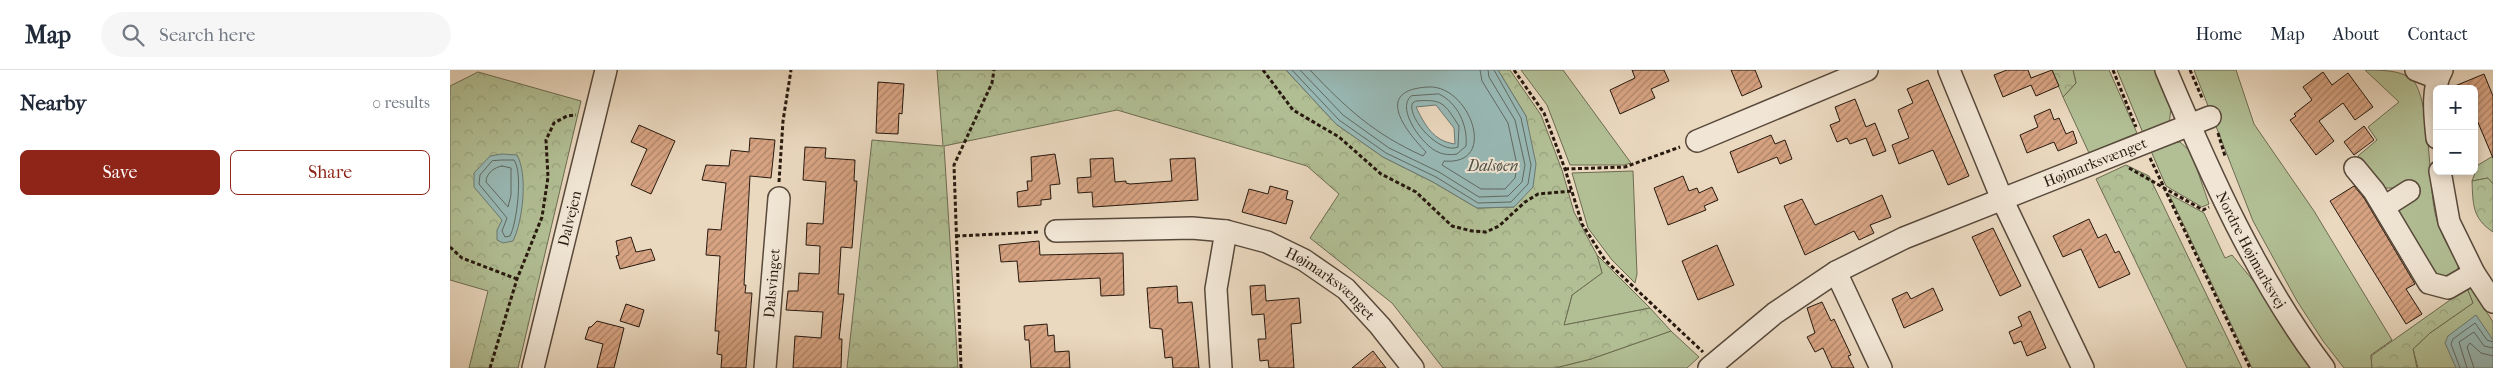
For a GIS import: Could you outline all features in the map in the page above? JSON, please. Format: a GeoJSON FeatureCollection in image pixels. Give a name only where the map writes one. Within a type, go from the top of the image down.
{"type":"FeatureCollection","features":[{"type":"Feature","properties":{"kind":"street","name":"Dalvejen"},"geometry":{"type":"LineString","coordinates":[[534,368],[606,70]]}},
{"type":"Feature","properties":{"kind":"street"},"geometry":{"type":"LineString","coordinates":[[1697,141],[1867,70]]}},
{"type":"Feature","properties":{"kind":"street"},"geometry":{"type":"LineString","coordinates":[[1949,70],[2002,199],[2083,368]]}},
{"type":"Feature","properties":{"kind":"street","name":"Nordre Højmarksvej"},"geometry":{"type":"LineString","coordinates":[[2166,70],[2189,125],[2274,296],[2324,368]]}},
{"type":"Feature","properties":{"kind":"street"},"geometry":{"type":"LineString","coordinates":[[2416,70],[2439,74],[2435,104],[2437,130]]}},
{"type":"Feature","properties":{"kind":"street"},"geometry":{"type":"LineString","coordinates":[[2189,125],[2210,117]]}},
{"type":"Feature","properties":{"kind":"street","name":"Højmarksvænget"},"geometry":{"type":"LineString","coordinates":[[1712,366],[1775,313],[1836,272],[1904,238],[2189,125]]}},
{"type":"Feature","properties":{"kind":"street"},"geometry":{"type":"LineString","coordinates":[[2356,168],[2384,207],[2429,283],[2448,288],[2474,273]]}},
{"type":"Feature","properties":{"kind":"street"},"geometry":{"type":"LineString","coordinates":[[2441,175],[2449,222],[2474,273],[2493,302]]}},
{"type":"Feature","properties":{"kind":"street"},"geometry":{"type":"LineString","coordinates":[[2384,207],[2409,191]]}},
{"type":"Feature","properties":{"kind":"street","name":"Dalsvinget"},"geometry":{"type":"LineString","coordinates":[[766,368],[779,198]]}},
{"type":"Feature","properties":{"kind":"street","name":"Højmarksvænget"},"geometry":{"type":"LineString","coordinates":[[1056,231],[1192,228],[1226,231],[1267,242],[1304,260],[1346,289],[1380,326],[1413,368]]}},
{"type":"Feature","properties":{"kind":"street"},"geometry":{"type":"LineString","coordinates":[[1221,368],[1216,289],[1226,231]]}},
{"type":"Feature","properties":{"kind":"street"},"geometry":{"type":"LineString","coordinates":[[1836,272],[1881,368]]}},
{"type":"Feature","properties":{"kind":"path"},"geometry":{"type":"LineString","coordinates":[[779,198],[784,122],[792,70]]}},
{"type":"Feature","properties":{"kind":"path"},"geometry":{"type":"LineString","coordinates":[[961,368],[954,165],[992,83],[994,70]]}},
{"type":"Feature","properties":{"kind":"path"},"geometry":{"type":"LineString","coordinates":[[1263,70],[1293,110],[1339,137],[1381,174],[1416,192],[1452,226],[1472,232],[1486,232],[1499,226],[1525,202],[1538,194],[1572,192]]}},
{"type":"Feature","properties":{"kind":"path"},"geometry":{"type":"LineString","coordinates":[[1514,70],[1544,113],[1565,169],[1582,224],[1606,260],[1712,366]]}},
{"type":"Feature","properties":{"kind":"path"},"geometry":{"type":"LineString","coordinates":[[2113,70],[2143,142],[2250,368]]}},
{"type":"Feature","properties":{"kind":"path"},"geometry":{"type":"LineString","coordinates":[[490,368],[517,280],[542,217],[548,177],[546,140],[554,123],[568,116],[596,113]]}},
{"type":"Feature","properties":{"kind":"path"},"geometry":{"type":"LineString","coordinates":[[1565,169],[1625,167],[1697,141]]}},
{"type":"Feature","properties":{"kind":"path"},"geometry":{"type":"LineString","coordinates":[[2115,154],[2122,164],[2203,210],[2225,200]]}},
{"type":"Feature","properties":{"kind":"path"},"geometry":{"type":"LineString","coordinates":[[956,236],[1056,231]]}},
{"type":"Feature","properties":{"kind":"path"},"geometry":{"type":"LineString","coordinates":[[450,247],[462,258],[517,280]]}},
{"type":"Feature","properties":{"kind":"green space"},"geometry":{"type":"Polygon","coordinates":[[[937,70],[1286,70],[1336,124],[1383,157],[1433,182],[1477,208],[1514,207],[1526,116],[1498,70],[1510,70],[1541,115],[1562,170],[1574,212],[1597,255],[1602,273],[1572,295],[1564,325],[1650,308],[1671,331],[1591,359],[1555,368],[1443,368],[1392,303],[1310,238],[1339,194],[1307,166],[1117,110],[944,146],[958,368],[847,368],[872,140],[943,146],[937,70]]]}},
{"type":"Feature","properties":{"kind":"green space"},"geometry":{"type":"Polygon","coordinates":[[[1521,70],[1563,70],[1631,163],[1624,165],[1570,165],[1547,105],[1521,70]]]}},
{"type":"Feature","properties":{"kind":"green space"},"geometry":{"type":"Polygon","coordinates":[[[2052,70],[2073,70],[2076,83],[2063,97],[2052,70]]]}},
{"type":"Feature","properties":{"kind":"green space"},"geometry":{"type":"Polygon","coordinates":[[[2073,70],[2109,70],[2137,133],[2089,153],[2063,97],[2076,83],[2073,70]]]}},
{"type":"Feature","properties":{"kind":"green space"},"geometry":{"type":"Polygon","coordinates":[[[2117,70],[2158,70],[2171,108],[2169,125],[2143,133],[2117,70]]]}},
{"type":"Feature","properties":{"kind":"green space"},"geometry":{"type":"Polygon","coordinates":[[[2194,70],[2236,70],[2254,124],[2314,211],[2392,340],[2371,355],[2372,368],[2344,368],[2323,341],[2297,301],[2253,221],[2194,70]]]}},
{"type":"Feature","properties":{"kind":"green space"},"geometry":{"type":"Polygon","coordinates":[[[2365,70],[2384,70],[2402,74],[2412,79],[2418,89],[2426,122],[2435,213],[2448,246],[2459,265],[2455,275],[2442,280],[2433,273],[2399,214],[2398,208],[2417,192],[2408,180],[2393,188],[2384,188],[2358,156],[2377,140],[2368,127],[2399,102],[2365,70]]]}},
{"type":"Feature","properties":{"kind":"green space"},"geometry":{"type":"Polygon","coordinates":[[[478,72],[581,101],[518,368],[469,368],[488,291],[450,280],[450,86],[478,72]]]}},
{"type":"Feature","properties":{"kind":"green space"},"geometry":{"type":"Polygon","coordinates":[[[2180,142],[2191,152],[2209,204],[2202,207],[2166,186],[2151,151],[2169,143],[2180,142]]]}},
{"type":"Feature","properties":{"kind":"green space"},"geometry":{"type":"Polygon","coordinates":[[[2493,156],[2493,184],[2488,178],[2472,181],[2474,175],[2478,175],[2478,165],[2493,156]]]}},
{"type":"Feature","properties":{"kind":"green space"},"geometry":{"type":"Polygon","coordinates":[[[2126,165],[2149,176],[2242,368],[2187,368],[2096,179],[2126,165]]]}},
{"type":"Feature","properties":{"kind":"green space"},"geometry":{"type":"Polygon","coordinates":[[[1633,171],[1637,274],[1635,283],[1612,260],[1588,228],[1572,173],[1633,171]]]}},
{"type":"Feature","properties":{"kind":"green space"},"geometry":{"type":"Polygon","coordinates":[[[2488,178],[2493,184],[2493,232],[2477,216],[2473,197],[2472,181],[2488,178]]]}},
{"type":"Feature","properties":{"kind":"green space"},"geometry":{"type":"Polygon","coordinates":[[[2169,194],[2204,213],[2225,258],[2232,255],[2256,284],[2297,350],[2312,368],[2252,368],[2169,194]]]}},
{"type":"Feature","properties":{"kind":"green space"},"geometry":{"type":"Polygon","coordinates":[[[1597,255],[1650,308],[1564,325],[1572,295],[1602,273],[1597,255]]]}},
{"type":"Feature","properties":{"kind":"green space"},"geometry":{"type":"Polygon","coordinates":[[[2470,286],[2493,322],[2493,368],[2418,368],[2413,349],[2430,333],[2473,303],[2467,288],[2470,286]]]}},
{"type":"Feature","properties":{"kind":"green space"},"geometry":{"type":"Polygon","coordinates":[[[2467,288],[2473,303],[2430,333],[2413,349],[2417,368],[2372,368],[2371,356],[2467,288]]]}},
{"type":"Feature","properties":{"kind":"green space"},"geometry":{"type":"Polygon","coordinates":[[[1671,331],[1699,357],[1687,368],[1555,368],[1591,359],[1671,331]]]}},
{"type":"Feature","properties":{"kind":"water","name":"Dalsøen"},"geometry":{"type":"Polygon","coordinates":[[[1286,70],[1498,70],[1526,116],[1536,164],[1533,187],[1514,207],[1477,208],[1433,182],[1383,157],[1336,124],[1286,70]],[[1436,105],[1416,107],[1426,126],[1435,136],[1455,144],[1454,128],[1436,105]]]}},
{"type":"Feature","properties":{"kind":"water"},"geometry":{"type":"Polygon","coordinates":[[[502,154],[517,155],[523,185],[522,210],[513,241],[503,243],[497,240],[497,230],[502,220],[474,187],[474,173],[490,156],[502,154]]]}},
{"type":"Feature","properties":{"kind":"water"},"geometry":{"type":"Polygon","coordinates":[[[2476,315],[2493,340],[2493,368],[2456,368],[2445,343],[2448,336],[2476,315]]]}},
{"type":"Feature","properties":{"kind":"building"},"geometry":{"type":"Polygon","coordinates":[[[1632,70],[1664,70],[1669,81],[1651,89],[1655,98],[1620,114],[1610,90],[1635,78],[1632,70]]]}},
{"type":"Feature","properties":{"kind":"building"},"geometry":{"type":"Polygon","coordinates":[[[1731,70],[1755,70],[1762,87],[1742,96],[1731,70]]]}},
{"type":"Feature","properties":{"kind":"building"},"geometry":{"type":"Polygon","coordinates":[[[2007,70],[2028,70],[2031,78],[2052,70],[2059,86],[2036,96],[2031,85],[2003,97],[1994,75],[2007,70]]]}},
{"type":"Feature","properties":{"kind":"building"},"geometry":{"type":"Polygon","coordinates":[[[2323,72],[2332,85],[2348,73],[2373,107],[2355,120],[2343,103],[2319,121],[2334,141],[2316,155],[2290,120],[2296,116],[2294,114],[2312,100],[2303,87],[2323,72]]]}},
{"type":"Feature","properties":{"kind":"building"},"geometry":{"type":"Polygon","coordinates":[[[2484,74],[2493,96],[2493,158],[2478,122],[2478,85],[2457,85],[2484,74]]]}},
{"type":"Feature","properties":{"kind":"building"},"geometry":{"type":"Polygon","coordinates":[[[1928,80],[1969,176],[1948,185],[1933,150],[1899,164],[1892,145],[1909,138],[1898,110],[1913,103],[1907,89],[1928,80]]]}},
{"type":"Feature","properties":{"kind":"building"},"geometry":{"type":"Polygon","coordinates":[[[878,82],[904,84],[902,114],[899,113],[898,134],[876,133],[878,82]]]}},
{"type":"Feature","properties":{"kind":"building"},"geometry":{"type":"Polygon","coordinates":[[[1855,99],[1866,127],[1875,123],[1886,151],[1873,156],[1866,138],[1850,144],[1847,138],[1837,142],[1830,125],[1840,121],[1835,107],[1855,99]]]}},
{"type":"Feature","properties":{"kind":"building"},"geometry":{"type":"Polygon","coordinates":[[[2050,109],[2054,120],[2059,118],[2066,134],[2073,131],[2077,143],[2058,151],[2054,142],[2027,153],[2020,135],[2038,127],[2034,116],[2050,109]]]}},
{"type":"Feature","properties":{"kind":"building"},"geometry":{"type":"Polygon","coordinates":[[[639,125],[675,141],[651,194],[631,185],[647,149],[631,142],[639,125]]]}},
{"type":"Feature","properties":{"kind":"building"},"geometry":{"type":"Polygon","coordinates":[[[2364,126],[2374,140],[2354,155],[2344,142],[2364,126]]]}},
{"type":"Feature","properties":{"kind":"building"},"geometry":{"type":"Polygon","coordinates":[[[1771,135],[1775,144],[1785,140],[1792,159],[1780,164],[1777,157],[1738,173],[1730,152],[1771,135]]]}},
{"type":"Feature","properties":{"kind":"building"},"geometry":{"type":"Polygon","coordinates":[[[750,138],[775,140],[771,178],[750,176],[744,285],[746,285],[745,293],[752,293],[746,368],[721,368],[722,355],[717,354],[719,331],[715,331],[720,256],[706,255],[708,229],[721,230],[726,183],[702,180],[706,165],[729,166],[731,150],[749,152],[750,138]]]}},
{"type":"Feature","properties":{"kind":"building"},"geometry":{"type":"Polygon","coordinates":[[[805,147],[826,148],[825,158],[855,160],[854,181],[857,181],[852,248],[841,247],[838,294],[844,294],[839,339],[842,339],[841,368],[793,368],[795,336],[821,338],[823,312],[786,310],[788,291],[798,291],[799,273],[819,274],[820,246],[806,245],[807,223],[823,224],[826,182],[803,180],[805,147]]]}},
{"type":"Feature","properties":{"kind":"building"},"geometry":{"type":"Polygon","coordinates":[[[1055,154],[1060,184],[1050,185],[1051,199],[1041,200],[1041,205],[1018,207],[1017,192],[1028,190],[1027,181],[1032,181],[1031,157],[1055,154]]]}},
{"type":"Feature","properties":{"kind":"building"},"geometry":{"type":"Polygon","coordinates":[[[1113,158],[1115,182],[1126,181],[1126,183],[1130,184],[1172,181],[1170,159],[1195,158],[1198,200],[1093,207],[1092,192],[1078,193],[1077,178],[1091,177],[1090,159],[1113,158]]]}},
{"type":"Feature","properties":{"kind":"building"},"geometry":{"type":"Polygon","coordinates":[[[1683,176],[1689,191],[1697,188],[1699,193],[1712,187],[1718,200],[1704,206],[1706,210],[1668,225],[1654,188],[1683,176]]]}},
{"type":"Feature","properties":{"kind":"building"},"geometry":{"type":"Polygon","coordinates":[[[1270,186],[1288,191],[1286,199],[1293,201],[1286,224],[1242,212],[1249,189],[1268,194],[1270,186]]]}},
{"type":"Feature","properties":{"kind":"building"},"geometry":{"type":"Polygon","coordinates":[[[2354,186],[2364,198],[2415,284],[2406,289],[2422,314],[2406,324],[2330,201],[2354,186]]]}},
{"type":"Feature","properties":{"kind":"building"},"geometry":{"type":"Polygon","coordinates":[[[1882,195],[1891,217],[1870,225],[1874,233],[1859,240],[1854,231],[1805,255],[1784,206],[1802,199],[1815,225],[1882,195]]]}},
{"type":"Feature","properties":{"kind":"building"},"geometry":{"type":"Polygon","coordinates":[[[2089,219],[2098,238],[2106,234],[2115,253],[2119,251],[2130,274],[2099,288],[2081,249],[2063,257],[2053,236],[2089,219]]]}},
{"type":"Feature","properties":{"kind":"building"},"geometry":{"type":"Polygon","coordinates":[[[1993,228],[2021,286],[2000,296],[1972,237],[1993,228]]]}},
{"type":"Feature","properties":{"kind":"building"},"geometry":{"type":"Polygon","coordinates":[[[631,237],[636,252],[651,249],[655,260],[620,269],[616,256],[619,255],[616,241],[631,237]]]}},
{"type":"Feature","properties":{"kind":"building"},"geometry":{"type":"Polygon","coordinates":[[[1039,241],[1040,255],[1123,253],[1124,295],[1101,296],[1100,278],[1019,282],[1017,261],[1001,262],[999,245],[1039,241]]]}},
{"type":"Feature","properties":{"kind":"building"},"geometry":{"type":"Polygon","coordinates":[[[1717,245],[1734,285],[1698,300],[1682,261],[1717,245]]]}},
{"type":"Feature","properties":{"kind":"building"},"geometry":{"type":"Polygon","coordinates":[[[1265,285],[1266,301],[1299,298],[1301,323],[1291,324],[1294,368],[1269,368],[1268,360],[1260,361],[1258,339],[1266,339],[1264,314],[1252,315],[1250,286],[1265,285]]]}},
{"type":"Feature","properties":{"kind":"building"},"geometry":{"type":"Polygon","coordinates":[[[1177,286],[1178,303],[1192,302],[1199,368],[1173,368],[1172,357],[1165,358],[1162,329],[1150,328],[1147,288],[1177,286]]]}},
{"type":"Feature","properties":{"kind":"building"},"geometry":{"type":"Polygon","coordinates":[[[1933,288],[1943,310],[1904,328],[1892,299],[1907,292],[1911,299],[1933,288]]]}},
{"type":"Feature","properties":{"kind":"building"},"geometry":{"type":"Polygon","coordinates":[[[1822,302],[1831,321],[1834,319],[1851,355],[1848,356],[1854,368],[1832,368],[1823,348],[1815,352],[1807,337],[1815,333],[1807,308],[1822,302]]]}},
{"type":"Feature","properties":{"kind":"building"},"geometry":{"type":"Polygon","coordinates":[[[626,304],[644,310],[639,327],[620,321],[626,304]]]}},
{"type":"Feature","properties":{"kind":"building"},"geometry":{"type":"Polygon","coordinates":[[[2030,311],[2046,348],[2027,356],[2021,341],[2014,344],[2009,332],[2022,326],[2018,317],[2030,311]]]}},
{"type":"Feature","properties":{"kind":"building"},"geometry":{"type":"Polygon","coordinates":[[[597,321],[624,328],[614,368],[597,368],[603,344],[585,339],[589,327],[597,321]]]}},
{"type":"Feature","properties":{"kind":"building"},"geometry":{"type":"Polygon","coordinates":[[[1047,324],[1048,336],[1054,335],[1055,352],[1069,351],[1070,368],[1031,368],[1029,340],[1025,340],[1024,326],[1047,324]]]}},
{"type":"Feature","properties":{"kind":"building"},"geometry":{"type":"Polygon","coordinates":[[[1373,351],[1386,368],[1352,368],[1373,351]]]}}]}
